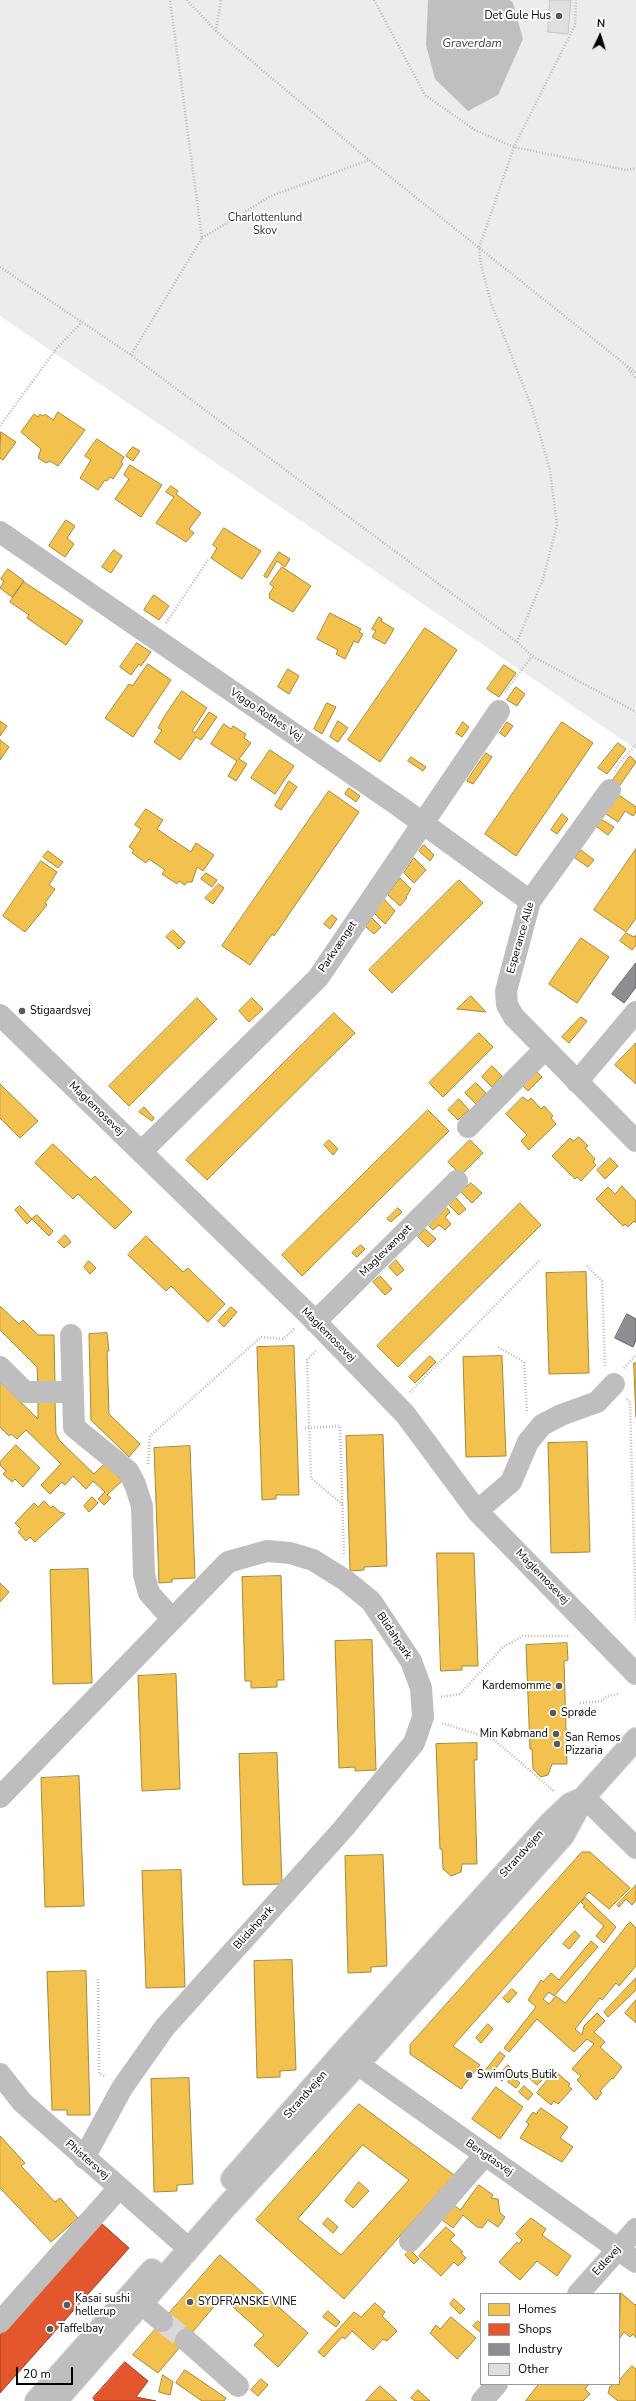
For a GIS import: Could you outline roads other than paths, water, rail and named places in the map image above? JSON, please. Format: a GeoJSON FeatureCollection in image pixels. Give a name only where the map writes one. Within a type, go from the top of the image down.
{"type":"FeatureCollection","features":[{"type":"Feature","properties":{"kind":"street","name":"Viggo Rothes Vej"},"geometry":{"type":"LineString","coordinates":[[0,532],[422,822],[530,901]]}},
{"type":"Feature","properties":{"kind":"street","name":"Parkvænget"},"geometry":{"type":"LineString","coordinates":[[141,1152],[318,978],[498,711]]}},
{"type":"Feature","properties":{"kind":"street","name":"Esperance Alle"},"geometry":{"type":"LineString","coordinates":[[610,790],[530,901],[506,991],[507,1005],[514,1017],[636,1141]]}},
{"type":"Feature","properties":{"kind":"street"},"geometry":{"type":"LineString","coordinates":[[577,1082],[636,1012]]}},
{"type":"Feature","properties":{"kind":"street","name":"Maglemosevej"},"geometry":{"type":"LineString","coordinates":[[0,1015],[312,1319],[397,1406],[477,1511],[636,1674]]}},
{"type":"Feature","properties":{"kind":"street"},"geometry":{"type":"LineString","coordinates":[[468,1127],[545,1048]]}},
{"type":"Feature","properties":{"kind":"street","name":"Maglevænget"},"geometry":{"type":"LineString","coordinates":[[312,1319],[457,1181]]}},
{"type":"Feature","properties":{"kind":"street"},"geometry":{"type":"LineString","coordinates":[[71,1335],[74,1427],[128,1471],[135,1484],[142,1506],[144,1575],[149,1593],[172,1619]]}},
{"type":"Feature","properties":{"kind":"street"},"geometry":{"type":"LineString","coordinates":[[0,1367],[25,1392],[73,1392]]}},
{"type":"Feature","properties":{"kind":"street"},"geometry":{"type":"LineString","coordinates":[[477,1511],[511,1482],[528,1442],[542,1425],[561,1415],[597,1402],[614,1384]]}},
{"type":"Feature","properties":{"kind":"street","name":"Blidahpark"},"geometry":{"type":"LineString","coordinates":[[0,1797],[228,1562],[247,1555],[267,1551],[290,1553],[313,1560],[345,1580],[371,1601],[412,1661],[421,1688],[422,1708],[414,1743],[343,1829],[165,2027],[122,2088],[84,2158]]}},
{"type":"Feature","properties":{"kind":"street","name":"Strandvejen"},"geometry":{"type":"LineString","coordinates":[[36,2401],[179,2240],[563,1836],[577,1801],[636,1739]]}},
{"type":"Feature","properties":{"kind":"street"},"geometry":{"type":"LineString","coordinates":[[577,1801],[636,1848]]}},
{"type":"Feature","properties":{"kind":"street","name":"Strandvejen"},"geometry":{"type":"LineString","coordinates":[[56,2401],[225,2208],[350,2059]]}},
{"type":"Feature","properties":{"kind":"street","name":"Bengtasvej"},"geometry":{"type":"LineString","coordinates":[[350,2059],[636,2262]]}},
{"type":"Feature","properties":{"kind":"street","name":"Phistersvej"},"geometry":{"type":"LineString","coordinates":[[0,2074],[22,2102],[179,2240]]}},
{"type":"Feature","properties":{"kind":"street"},"geometry":{"type":"LineString","coordinates":[[410,2241],[485,2155]]}},
{"type":"Feature","properties":{"kind":"street"},"geometry":{"type":"LineString","coordinates":[[0,2322],[119,2188]]}},
{"type":"Feature","properties":{"kind":"street","name":"Edlevej"},"geometry":{"type":"LineString","coordinates":[[579,2293],[636,2229]]}},
{"type":"Feature","properties":{"kind":"street"},"geometry":{"type":"LineString","coordinates":[[142,2304],[162,2321]]}},
{"type":"Feature","properties":{"kind":"street"},"geometry":{"type":"LineString","coordinates":[[186,2340],[238,2386]]}},
{"type":"Feature","properties":{"kind":"street"},"geometry":{"type":"LineString","coordinates":[[482,2401],[496,2385]]}},
{"type":"Feature","properties":{"kind":"water","name":"Graverdam"},"geometry":{"type":"Polygon","coordinates":[[[428,0],[510,0],[513,3],[523,39],[498,95],[468,111],[435,79],[426,45],[428,0]]]}},
{"type":"Feature","properties":{"kind":"tunnel"},"geometry":{"type":"LineString","coordinates":[[162,2321],[186,2340]]}},
{"type":"Feature","properties":{"kind":"place","name":"Det Gule Hus"},"geometry":{"type":"Point","coordinates":[559,16]}},
{"type":"Feature","properties":{"kind":"place","name":"Stigaardsvej"},"geometry":{"type":"Point","coordinates":[22,1011]}},
{"type":"Feature","properties":{"kind":"place","name":"Kardemomme"},"geometry":{"type":"Point","coordinates":[559,1686]}},
{"type":"Feature","properties":{"kind":"place","name":"Sprøde"},"geometry":{"type":"Point","coordinates":[553,1713]}},
{"type":"Feature","properties":{"kind":"place","name":"Min Købmand"},"geometry":{"type":"Point","coordinates":[556,1734]}},
{"type":"Feature","properties":{"kind":"place","name":"San Remos Pizzaria"},"geometry":{"type":"Point","coordinates":[557,1744]}},
{"type":"Feature","properties":{"kind":"place","name":"SwimOuts Butik"},"geometry":{"type":"Point","coordinates":[469,2075]}},
{"type":"Feature","properties":{"kind":"place","name":"SYDFRANSKE VINE"},"geometry":{"type":"Point","coordinates":[190,2302]}},
{"type":"Feature","properties":{"kind":"place","name":"Kasai sushi hellerup"},"geometry":{"type":"Point","coordinates":[67,2305]}},
{"type":"Feature","properties":{"kind":"place","name":"Taffelbay"},"geometry":{"type":"Point","coordinates":[50,2329]}},
{"type":"Feature","properties":{"kind":"park label","name":"Charlottenlund Skov"},"geometry":{"type":"Point","coordinates":[265,224]}}]}
